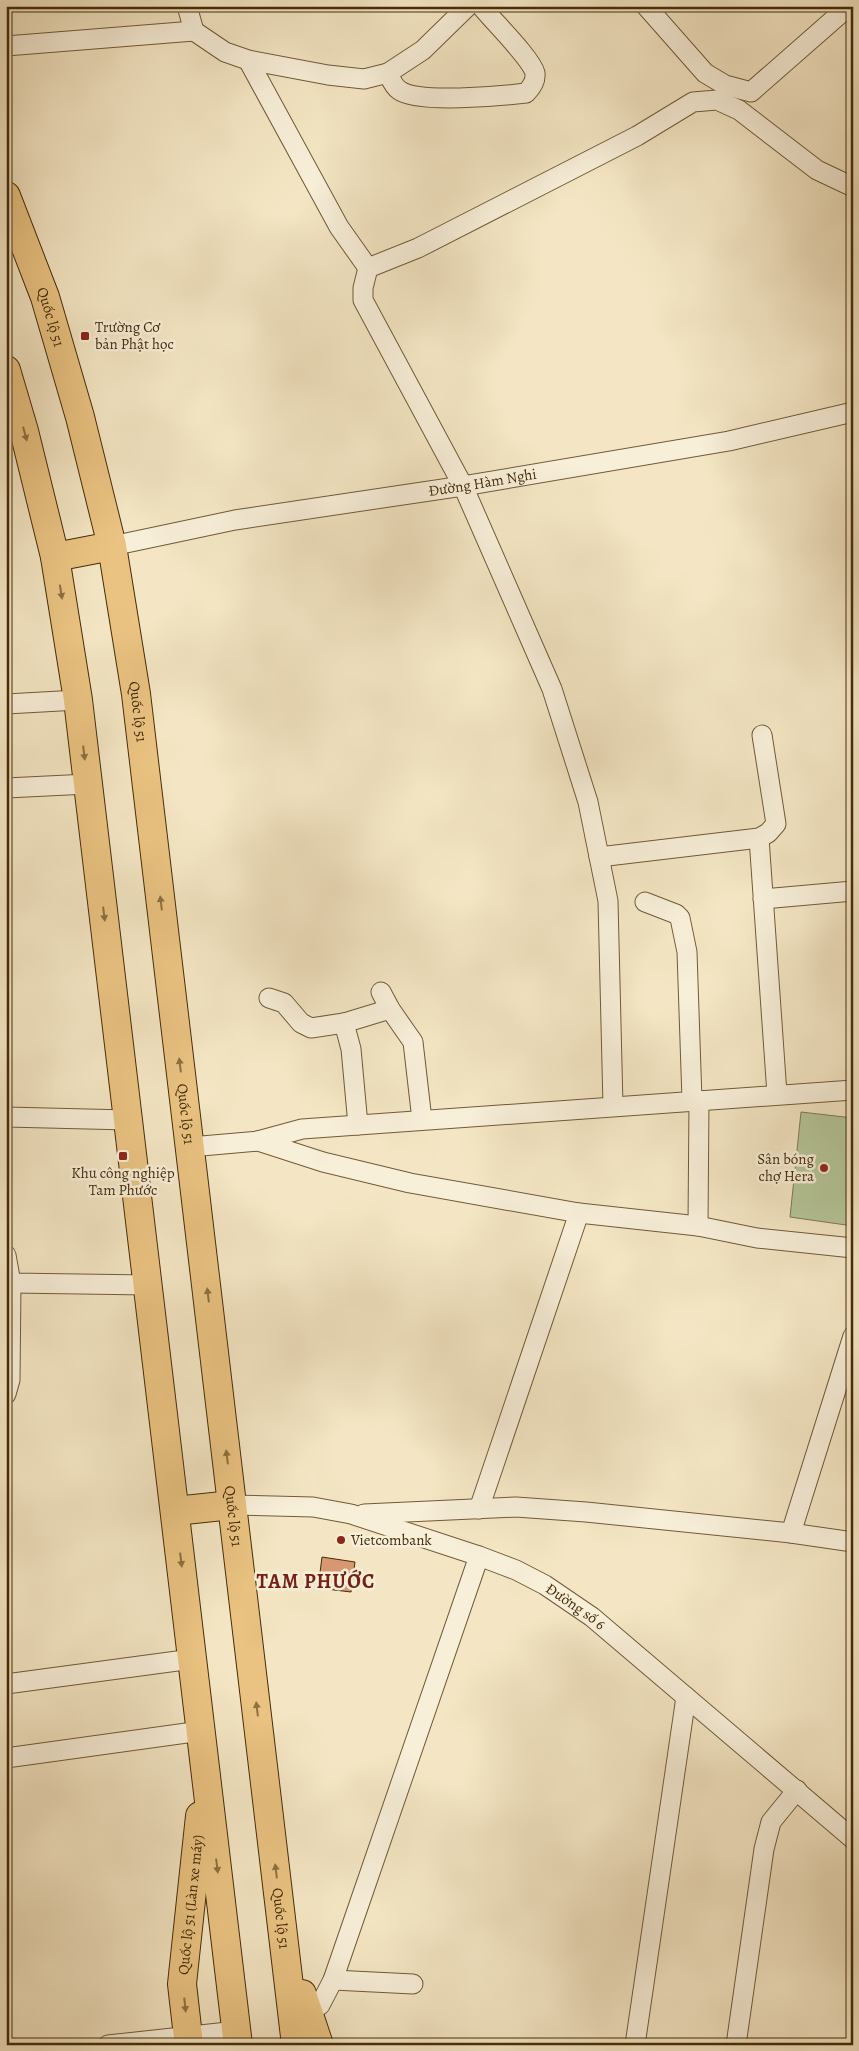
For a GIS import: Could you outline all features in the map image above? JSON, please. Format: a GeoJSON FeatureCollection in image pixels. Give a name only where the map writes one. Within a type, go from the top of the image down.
{"type":"FeatureCollection","features":[{"type":"Feature","properties":{"kind":"highway","name":"Quốc lộ 51"},"geometry":{"type":"LineString","coordinates":[[6,196],[45,297],[80,417],[112,546],[136,694],[285,1945],[300,2027]]}},
{"type":"Feature","properties":{"kind":"highway"},"geometry":{"type":"LineString","coordinates":[[6,370],[24,431],[55,557],[78,700],[237,2038]]}},
{"type":"Feature","properties":{"kind":"highway"},"geometry":{"type":"LineString","coordinates":[[55,557],[112,546]]}},
{"type":"Feature","properties":{"kind":"highway"},"geometry":{"type":"LineString","coordinates":[[175,1511],[232,1505]]}},
{"type":"Feature","properties":{"kind":"highway","name":"Quốc lộ 51 (Làn xe máy)"},"geometry":{"type":"LineString","coordinates":[[188,2040],[182,1984],[205,1765]]}},
{"type":"Feature","properties":{"kind":"highway"},"geometry":{"type":"LineString","coordinates":[[300,2027],[319,2045]]}},
{"type":"Feature","properties":{"kind":"street"},"geometry":{"type":"LineString","coordinates":[[187,6],[194,31]]}},
{"type":"Feature","properties":{"kind":"street"},"geometry":{"type":"LineString","coordinates":[[6,46],[194,31],[225,52],[248,60],[328,75],[364,79],[388,73],[423,50],[468,6]]}},
{"type":"Feature","properties":{"kind":"street"},"geometry":{"type":"LineString","coordinates":[[388,73],[399,90],[428,98],[526,93],[533,86],[535,74],[529,62],[480,6]]}},
{"type":"Feature","properties":{"kind":"street"},"geometry":{"type":"LineString","coordinates":[[646,6],[705,73],[725,85],[751,92],[849,6]]}},
{"type":"Feature","properties":{"kind":"street"},"geometry":{"type":"LineString","coordinates":[[248,60],[339,227],[368,268],[363,288],[363,300],[463,486],[552,689],[588,802],[608,901],[614,1106]]}},
{"type":"Feature","properties":{"kind":"street"},"geometry":{"type":"LineString","coordinates":[[368,268],[418,248],[637,136],[693,102],[717,100],[739,110],[817,170],[853,187]]}},
{"type":"Feature","properties":{"kind":"street","name":"Đường Hàm Nghi"},"geometry":{"type":"LineString","coordinates":[[112,546],[235,520],[463,486],[729,440],[853,412]]}},
{"type":"Feature","properties":{"kind":"street"},"geometry":{"type":"LineString","coordinates":[[6,704],[78,700]]}},
{"type":"Feature","properties":{"kind":"street"},"geometry":{"type":"LineString","coordinates":[[599,857],[759,838],[768,833],[776,824],[762,735]]}},
{"type":"Feature","properties":{"kind":"street"},"geometry":{"type":"LineString","coordinates":[[6,788],[88,784]]}},
{"type":"Feature","properties":{"kind":"street"},"geometry":{"type":"LineString","coordinates":[[759,838],[776,1094]]}},
{"type":"Feature","properties":{"kind":"street"},"geometry":{"type":"LineString","coordinates":[[763,899],[853,891]]}},
{"type":"Feature","properties":{"kind":"street"},"geometry":{"type":"LineString","coordinates":[[645,902],[676,914],[680,918],[687,952],[695,1100],[698,1226]]}},
{"type":"Feature","properties":{"kind":"street"},"geometry":{"type":"LineString","coordinates":[[381,992],[390,1010],[413,1042],[422,1120]]}},
{"type":"Feature","properties":{"kind":"street"},"geometry":{"type":"LineString","coordinates":[[269,998],[284,1002],[301,1023],[311,1028],[344,1023],[390,1010]]}},
{"type":"Feature","properties":{"kind":"street"},"geometry":{"type":"LineString","coordinates":[[344,1023],[351,1049],[358,1124]]}},
{"type":"Feature","properties":{"kind":"street"},"geometry":{"type":"LineString","coordinates":[[190,1147],[258,1141],[302,1128],[853,1090]]}},
{"type":"Feature","properties":{"kind":"street"},"geometry":{"type":"LineString","coordinates":[[6,1117],[128,1120]]}},
{"type":"Feature","properties":{"kind":"street"},"geometry":{"type":"LineString","coordinates":[[258,1141],[323,1162],[410,1183],[579,1213],[698,1226],[757,1238],[853,1248]]}},
{"type":"Feature","properties":{"kind":"street"},"geometry":{"type":"LineString","coordinates":[[479,1509],[579,1213]]}},
{"type":"Feature","properties":{"kind":"street"},"geometry":{"type":"LineString","coordinates":[[6,1255],[11,1283],[10,1380],[6,1394]]}},
{"type":"Feature","properties":{"kind":"street"},"geometry":{"type":"LineString","coordinates":[[11,1283],[148,1285]]}},
{"type":"Feature","properties":{"kind":"street"},"geometry":{"type":"LineString","coordinates":[[791,1533],[853,1336]]}},
{"type":"Feature","properties":{"kind":"street","name":"Đường số 6"},"geometry":{"type":"LineString","coordinates":[[232,1505],[313,1507],[351,1514],[479,1556],[516,1570],[545,1585],[570,1601],[853,1839]]}},
{"type":"Feature","properties":{"kind":"street"},"geometry":{"type":"LineString","coordinates":[[351,1514],[516,1507],[586,1512],[791,1533],[853,1542]]}},
{"type":"Feature","properties":{"kind":"street"},"geometry":{"type":"LineString","coordinates":[[300,2027],[320,2005],[333,1980],[479,1556]]}},
{"type":"Feature","properties":{"kind":"street"},"geometry":{"type":"LineString","coordinates":[[6,1684],[192,1659]]}},
{"type":"Feature","properties":{"kind":"street"},"geometry":{"type":"LineString","coordinates":[[636,2045],[686,1697]]}},
{"type":"Feature","properties":{"kind":"street"},"geometry":{"type":"LineString","coordinates":[[6,1758],[201,1731]]}},
{"type":"Feature","properties":{"kind":"street"},"geometry":{"type":"LineString","coordinates":[[736,2045],[764,1849],[771,1822],[797,1790]]}},
{"type":"Feature","properties":{"kind":"street"},"geometry":{"type":"LineString","coordinates":[[333,1980],[413,1984]]}},
{"type":"Feature","properties":{"kind":"street"},"geometry":{"type":"LineString","coordinates":[[108,2045],[237,2038]]}},
{"type":"Feature","properties":{"kind":"green space","name":"Sân bóng chợ Hera"},"geometry":{"type":"Polygon","coordinates":[[[801,1112],[853,1118],[853,1226],[790,1217],[801,1112]]]}},
{"type":"Feature","properties":{"kind":"building"},"geometry":{"type":"Polygon","coordinates":[[[322,1557],[355,1562],[351,1592],[318,1588],[322,1557]]]}},
{"type":"Feature","properties":{"kind":"place","name":"Trường Cơ bản Phật học"},"geometry":{"type":"Point","coordinates":[85,336]}},
{"type":"Feature","properties":{"kind":"place","name":"Khu công nghiệp Tam Phước"},"geometry":{"type":"Point","coordinates":[123,1156]}},
{"type":"Feature","properties":{"kind":"place","name":"Sân bóng chợ Hera"},"geometry":{"type":"Point","coordinates":[824,1168]}},
{"type":"Feature","properties":{"kind":"place","name":"Vietcombank"},"geometry":{"type":"Point","coordinates":[341,1540]}},
{"type":"Feature","properties":{"kind":"district","name":"TAM PHƯỚC"},"geometry":{"type":"Point","coordinates":[316,1581]}}]}
